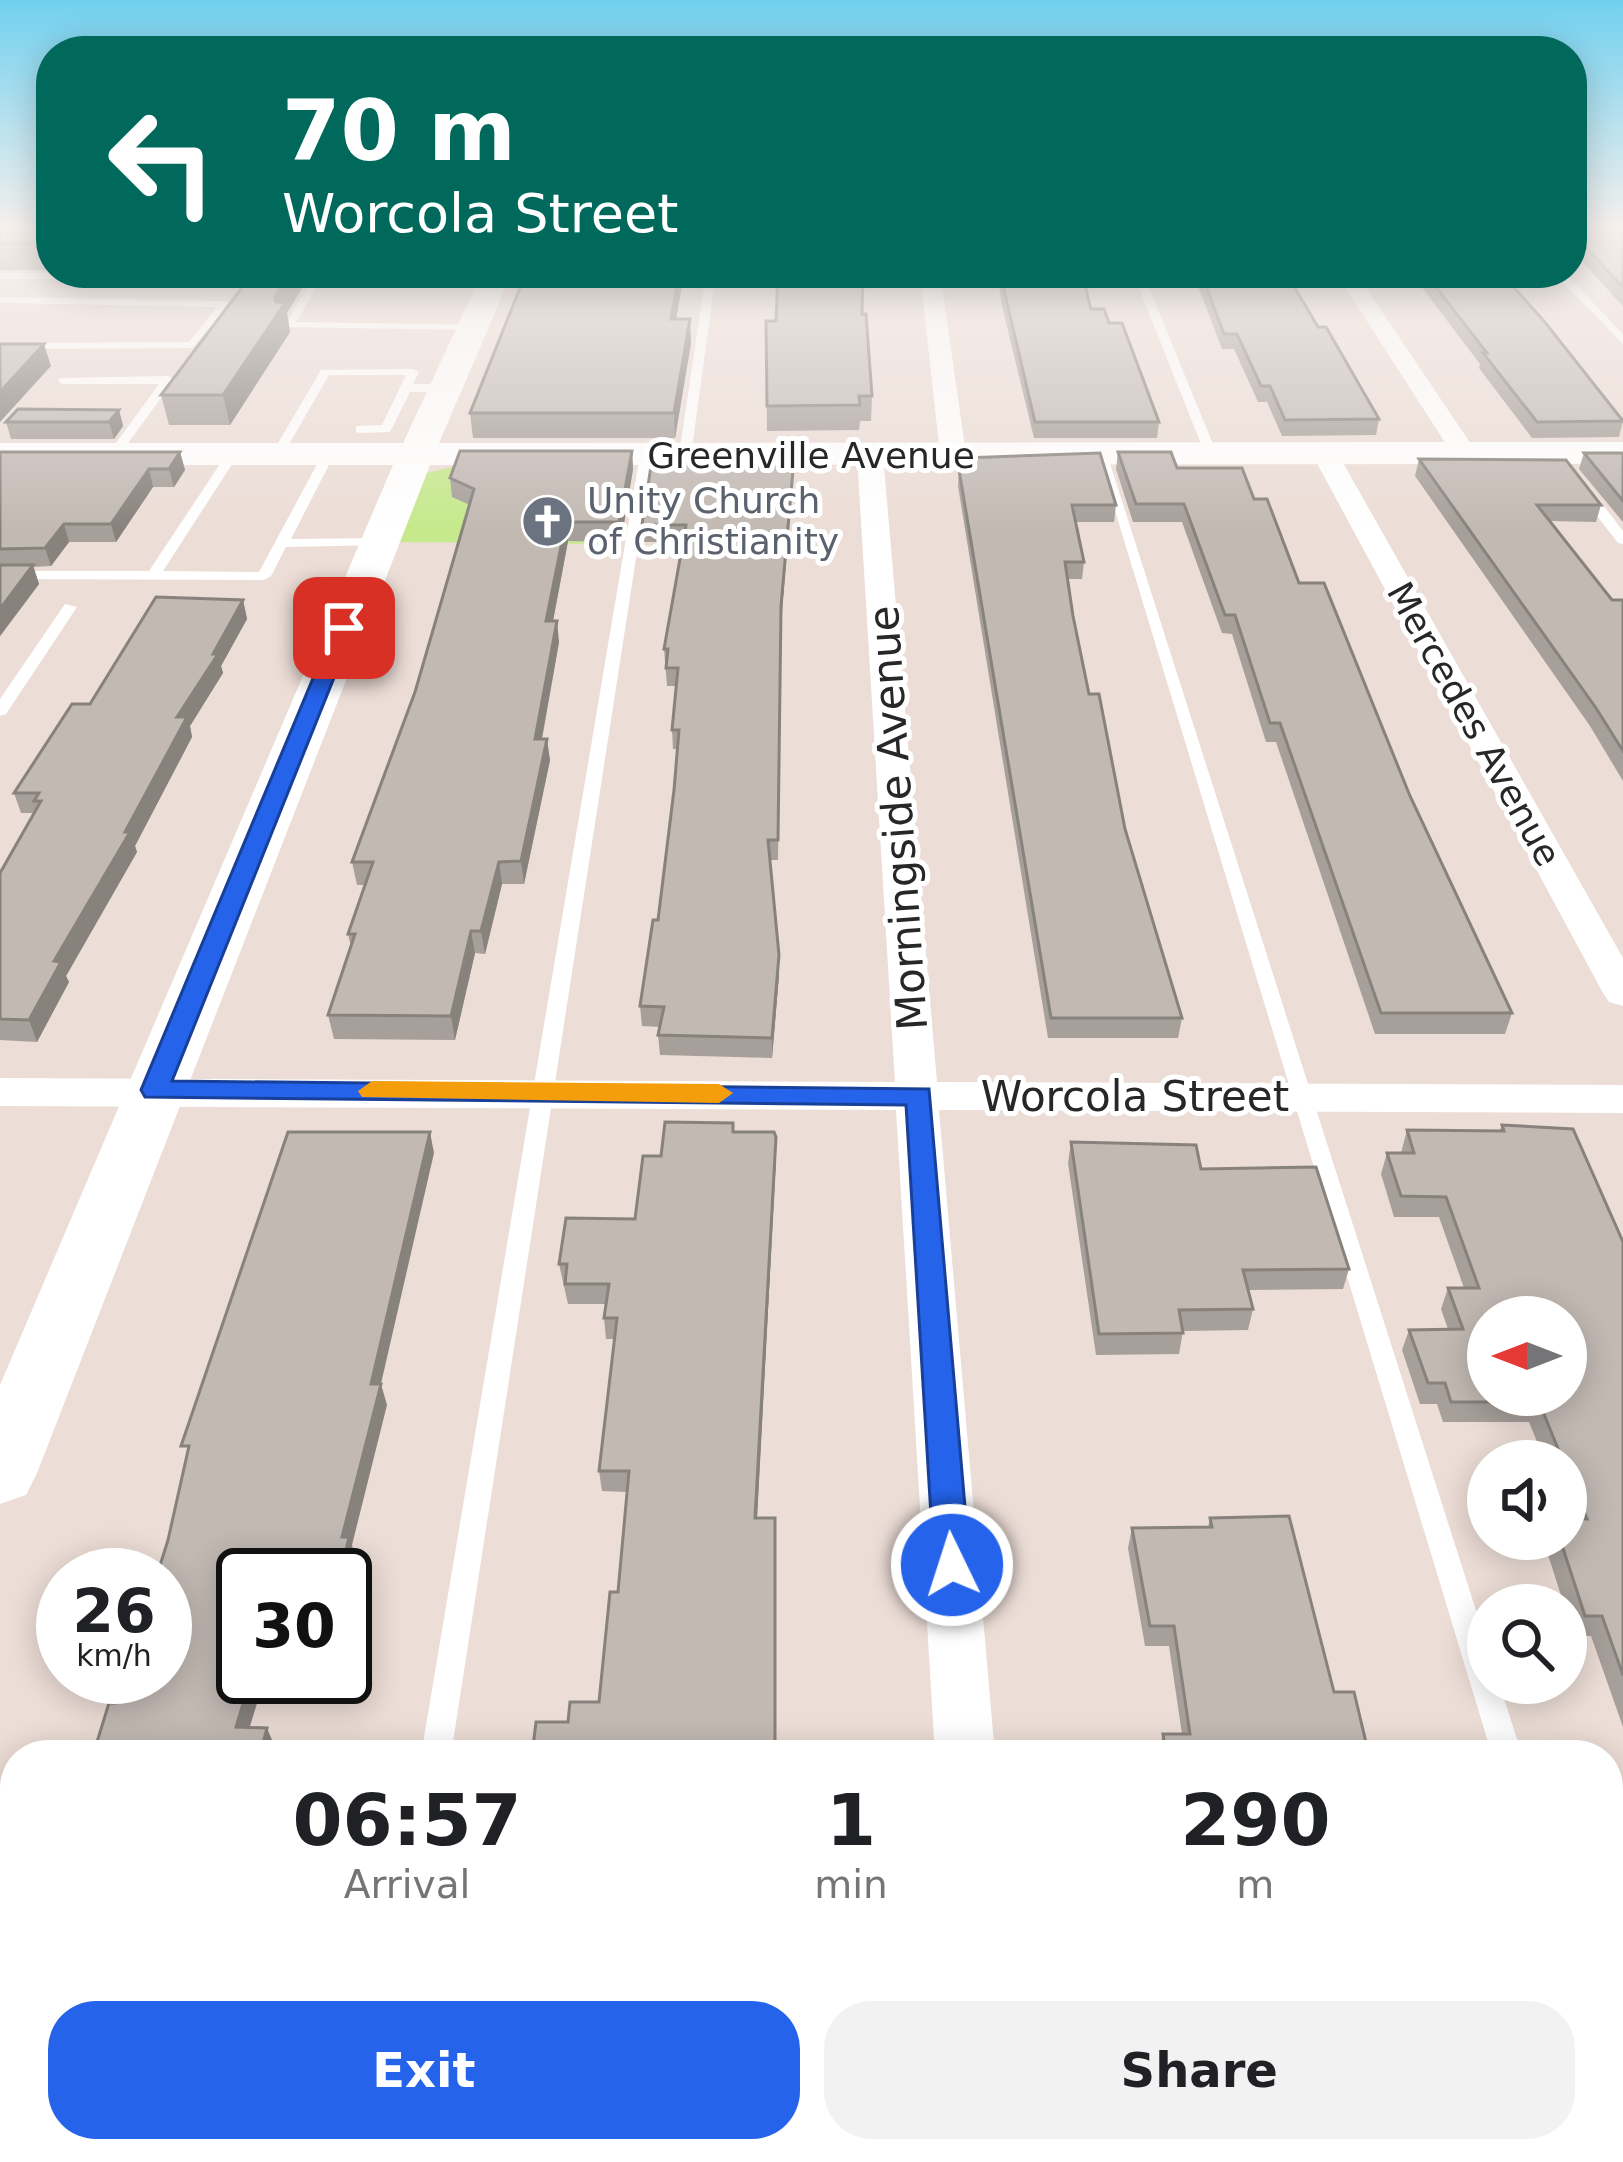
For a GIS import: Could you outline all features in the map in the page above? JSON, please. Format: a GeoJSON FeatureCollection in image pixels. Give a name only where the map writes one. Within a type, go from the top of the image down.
{"type":"FeatureCollection","features":[{"type":"Feature","properties":{"kind":"main road"},"geometry":{"type":"LineString","coordinates":[[0,1473],[380,542],[413,415],[474,328]]}},
{"type":"Feature","properties":{"kind":"main road","name":"Greenville Avenue"},"geometry":{"type":"LineString","coordinates":[[0,454],[232,454],[293,427],[413,415],[646,455],[1464,453],[1560,459],[1623,453]]}},
{"type":"Feature","properties":{"kind":"street"},"geometry":{"type":"LineString","coordinates":[[938,328],[953,454]]}},
{"type":"Feature","properties":{"kind":"street"},"geometry":{"type":"LineString","coordinates":[[1382,328],[1464,453]]}},
{"type":"Feature","properties":{"kind":"street","name":"Mercedes Avenue"},"geometry":{"type":"LineString","coordinates":[[1325,454],[1623,993]]}},
{"type":"Feature","properties":{"kind":"street","name":"Morningside Avenue"},"geometry":{"type":"LineString","coordinates":[[870,455],[964,1740]]}},
{"type":"Feature","properties":{"kind":"street","name":"Worcola Street"},"geometry":{"type":"LineString","coordinates":[[0,1091],[1623,1099]]}},
{"type":"Feature","properties":{"kind":"lane"},"geometry":{"type":"LineString","coordinates":[[0,346],[192,345],[206,328]]}},
{"type":"Feature","properties":{"kind":"lane"},"geometry":{"type":"LineString","coordinates":[[686,455],[703,328]]}},
{"type":"Feature","properties":{"kind":"lane"},"geometry":{"type":"LineString","coordinates":[[1160,328],[1211,454]]}},
{"type":"Feature","properties":{"kind":"lane"},"geometry":{"type":"LineString","coordinates":[[0,575],[264,575],[283,543],[324,427],[293,427],[325,372],[413,372],[398,387]]}},
{"type":"Feature","properties":{"kind":"lane"},"geometry":{"type":"LineString","coordinates":[[63,380],[168,380],[114,454]]}},
{"type":"Feature","properties":{"kind":"lane"},"geometry":{"type":"LineString","coordinates":[[316,387],[338,387]]}},
{"type":"Feature","properties":{"kind":"lane"},"geometry":{"type":"LineString","coordinates":[[398,387],[413,415]]}},
{"type":"Feature","properties":{"kind":"lane"},"geometry":{"type":"LineString","coordinates":[[398,387],[413,415]]}},
{"type":"Feature","properties":{"kind":"lane"},"geometry":{"type":"LineString","coordinates":[[363,423],[413,415]]}},
{"type":"Feature","properties":{"kind":"lane"},"geometry":{"type":"LineString","coordinates":[[153,575],[232,454]]}},
{"type":"Feature","properties":{"kind":"lane"},"geometry":{"type":"LineString","coordinates":[[1101,454],[1502,1740]]}},
{"type":"Feature","properties":{"kind":"lane"},"geometry":{"type":"LineString","coordinates":[[438,1740],[646,455]]}},
{"type":"Feature","properties":{"kind":"lane"},"geometry":{"type":"LineString","coordinates":[[1580,484],[1623,540]]}},
{"type":"Feature","properties":{"kind":"lane"},"geometry":{"type":"LineString","coordinates":[[283,543],[380,542]]}},
{"type":"Feature","properties":{"kind":"lane"},"geometry":{"type":"LineString","coordinates":[[0,711],[70,607]]}},
{"type":"Feature","properties":{"kind":"green space"},"geometry":{"type":"Polygon","coordinates":[[[456,466],[453,497],[477,504],[469,538],[621,539],[620,544],[400,542],[427,473],[456,466]]]}},
{"type":"Feature","properties":{"kind":"building"},"geometry":{"type":"Polygon","coordinates":[[[212,328],[268,328],[223,395],[161,395],[212,328]]]}},
{"type":"Feature","properties":{"kind":"building"},"geometry":{"type":"Polygon","coordinates":[[[504,328],[688,328],[674,413],[470,413],[504,328]]]}},
{"type":"Feature","properties":{"kind":"building"},"geometry":{"type":"Polygon","coordinates":[[[766,328],[867,328],[872,396],[859,396],[860,405],[767,406],[766,328]]]}},
{"type":"Feature","properties":{"kind":"building"},"geometry":{"type":"Polygon","coordinates":[[[1013,328],[1124,328],[1159,422],[1035,422],[1013,328]]]}},
{"type":"Feature","properties":{"kind":"building"},"geometry":{"type":"Polygon","coordinates":[[[1222,328],[1327,328],[1379,419],[1285,420],[1270,386],[1261,386],[1237,334],[1224,334],[1222,328]]]}},
{"type":"Feature","properties":{"kind":"building"},"geometry":{"type":"Polygon","coordinates":[[[1468,328],[1549,328],[1623,421],[1537,422],[1483,353],[1487,353],[1468,328]]]}},
{"type":"Feature","properties":{"kind":"building"},"geometry":{"type":"Polygon","coordinates":[[[0,344],[44,344],[0,392],[0,344]]]}},
{"type":"Feature","properties":{"kind":"building"},"geometry":{"type":"Polygon","coordinates":[[[18,409],[119,410],[109,422],[6,422],[18,409]]]}},
{"type":"Feature","properties":{"kind":"building"},"geometry":{"type":"Polygon","coordinates":[[[460,451],[632,451],[619,522],[566,522],[546,621],[557,621],[535,739],[547,739],[521,861],[499,862],[481,931],[471,931],[451,1016],[328,1015],[355,934],[348,934],[373,862],[352,862],[415,692],[474,489],[450,478],[460,451]]]}},
{"type":"Feature","properties":{"kind":"building"},"geometry":{"type":"Polygon","coordinates":[[[0,452],[180,452],[169,469],[149,469],[111,524],[64,524],[45,548],[0,549],[0,452]]]}},
{"type":"Feature","properties":{"kind":"building"},"geometry":{"type":"Polygon","coordinates":[[[1118,452],[1171,452],[1177,468],[1242,468],[1254,499],[1267,499],[1299,583],[1324,583],[1410,796],[1512,1013],[1381,1013],[1280,723],[1270,723],[1235,615],[1225,615],[1184,504],[1136,504],[1118,452]]]}},
{"type":"Feature","properties":{"kind":"building"},"geometry":{"type":"Polygon","coordinates":[[[653,453],[669,453],[668,458],[794,459],[781,606],[778,840],[768,840],[779,955],[772,1038],[658,1035],[664,1007],[640,1006],[653,920],[658,920],[674,790],[679,730],[672,730],[678,668],[666,668],[668,649],[664,649],[686,525],[642,525],[653,453]]]}},
{"type":"Feature","properties":{"kind":"building"},"geometry":{"type":"Polygon","coordinates":[[[1100,453],[1116,505],[1072,505],[1084,562],[1065,562],[1089,694],[1099,694],[1125,829],[1182,1018],[1051,1018],[959,470],[967,470],[964,458],[1100,453]]]}},
{"type":"Feature","properties":{"kind":"building"},"geometry":{"type":"Polygon","coordinates":[[[1584,453],[1623,453],[1623,501],[1584,453]]]}},
{"type":"Feature","properties":{"kind":"building"},"geometry":{"type":"Polygon","coordinates":[[[1419,459],[1566,460],[1601,505],[1537,505],[1612,600],[1623,600],[1623,751],[1596,708],[1419,459]]]}},
{"type":"Feature","properties":{"kind":"building"},"geometry":{"type":"Polygon","coordinates":[[[0,565],[33,565],[0,609],[0,565]]]}},
{"type":"Feature","properties":{"kind":"building"},"geometry":{"type":"Polygon","coordinates":[[[156,597],[243,600],[213,654],[218,654],[177,717],[187,717],[125,832],[130,832],[54,961],[61,962],[29,1020],[0,1019],[0,873],[41,801],[34,801],[39,793],[14,793],[72,704],[90,704],[156,597]]]}},
{"type":"Feature","properties":{"kind":"building"},"geometry":{"type":"Polygon","coordinates":[[[665,1122],[733,1123],[733,1132],[774,1132],[776,1137],[755,1518],[775,1518],[775,1740],[534,1740],[536,1722],[568,1722],[570,1702],[599,1702],[610,1592],[618,1592],[629,1471],[599,1471],[617,1318],[604,1318],[609,1284],[565,1284],[567,1264],[559,1264],[566,1218],[635,1219],[643,1156],[661,1156],[665,1122]]]}},
{"type":"Feature","properties":{"kind":"building"},"geometry":{"type":"Polygon","coordinates":[[[1502,1125],[1573,1129],[1623,1242],[1623,1675],[1602,1616],[1587,1616],[1587,1584],[1575,1584],[1567,1560],[1587,1560],[1587,1440],[1554,1440],[1545,1416],[1587,1416],[1587,1296],[1467,1296],[1467,1402],[1451,1402],[1445,1383],[1428,1383],[1409,1330],[1463,1329],[1448,1288],[1479,1288],[1446,1197],[1401,1196],[1387,1153],[1414,1153],[1407,1130],[1504,1131],[1502,1125]]]}},
{"type":"Feature","properties":{"kind":"building"},"geometry":{"type":"Polygon","coordinates":[[[288,1132],[430,1132],[371,1384],[381,1384],[342,1537],[349,1537],[346,1548],[216,1548],[216,1704],[243,1704],[236,1727],[267,1728],[264,1740],[98,1740],[109,1704],[192,1704],[192,1548],[165,1548],[189,1446],[181,1446],[288,1132]]]}},
{"type":"Feature","properties":{"kind":"building"},"geometry":{"type":"Polygon","coordinates":[[[1071,1142],[1196,1145],[1201,1169],[1316,1167],[1349,1269],[1243,1270],[1253,1309],[1179,1310],[1183,1333],[1099,1334],[1071,1142]]]}},
{"type":"Feature","properties":{"kind":"building"},"geometry":{"type":"Polygon","coordinates":[[[1289,1516],[1334,1692],[1354,1692],[1365,1740],[1164,1740],[1163,1734],[1190,1734],[1174,1626],[1150,1626],[1132,1528],[1212,1527],[1210,1518],[1289,1516]]]}},
{"type":"Feature","properties":{"kind":"slow traffic"},"geometry":{"type":"LineString","coordinates":[[372,1091],[719,1093]]}},
{"type":"Feature","properties":{"kind":"place","name":"Unity Church of Christianity"},"geometry":{"type":"Point","coordinates":[548,521]}},
{"type":"Feature","properties":{"kind":"route"},"geometry":{"type":"LineString","coordinates":[[344,628],[154,1090],[920,1095],[952,1565]]}}]}
